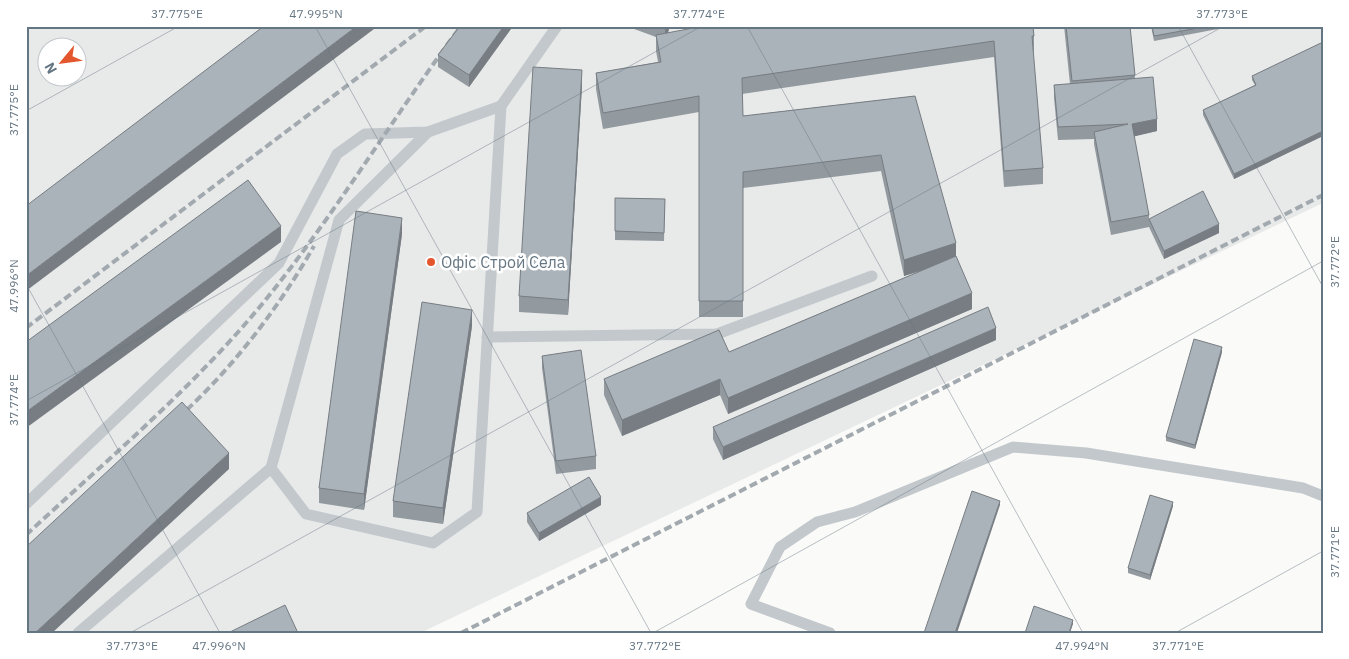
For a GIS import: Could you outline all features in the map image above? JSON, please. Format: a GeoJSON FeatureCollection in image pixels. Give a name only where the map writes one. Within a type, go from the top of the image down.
{"type":"FeatureCollection","features":[{"type":"Feature","properties":{"kind":"lane"},"geometry":{"type":"LineString","coordinates":[[271,468],[306,514],[434,543],[477,512],[501,106],[557,26]]}},
{"type":"Feature","properties":{"kind":"lane"},"geometry":{"type":"LineString","coordinates":[[26,504],[279,263],[337,154],[365,134],[428,132],[501,106]]}},
{"type":"Feature","properties":{"kind":"lane"},"geometry":{"type":"LineString","coordinates":[[78,633],[271,468],[339,220],[428,132]]}},
{"type":"Feature","properties":{"kind":"lane"},"geometry":{"type":"LineString","coordinates":[[487,337],[717,334],[872,276]]}},
{"type":"Feature","properties":{"kind":"lane"},"geometry":{"type":"LineString","coordinates":[[830,633],[751,604],[780,547],[817,522],[855,512],[1013,448],[1086,454],[1303,488],[1323,496]]}},
{"type":"Feature","properties":{"kind":"shaded area"},"geometry":{"type":"Polygon","coordinates":[[[26,26],[1323,26],[1323,203],[420,633],[26,633],[26,26]]]}},
{"type":"Feature","properties":{"kind":"building"},"geometry":{"type":"Polygon","coordinates":[[[264,26],[357,26],[26,276],[26,206],[264,26]]]}},
{"type":"Feature","properties":{"kind":"building"},"geometry":{"type":"Polygon","coordinates":[[[460,26],[504,26],[469,75],[438,55],[460,26]]]}},
{"type":"Feature","properties":{"kind":"building"},"geometry":{"type":"Polygon","coordinates":[[[704,26],[726,26],[727,28],[737,26],[1033,26],[1034,36],[1032,36],[1043,168],[1004,171],[994,41],[742,78],[743,116],[915,96],[956,243],[904,260],[881,155],[743,172],[743,301],[699,301],[699,96],[603,113],[596,73],[661,62],[656,35],[704,26]]]}},
{"type":"Feature","properties":{"kind":"building"},"geometry":{"type":"Polygon","coordinates":[[[1066,26],[1130,26],[1135,75],[1072,81],[1066,26]]]}},
{"type":"Feature","properties":{"kind":"building"},"geometry":{"type":"Polygon","coordinates":[[[1152,26],[1209,26],[1154,36],[1152,26]]]}},
{"type":"Feature","properties":{"kind":"building"},"geometry":{"type":"Polygon","coordinates":[[[1323,42],[1323,131],[1234,174],[1203,110],[1256,85],[1252,76],[1323,42]]]}},
{"type":"Feature","properties":{"kind":"building"},"geometry":{"type":"Polygon","coordinates":[[[533,67],[582,70],[568,300],[519,296],[533,67]]]}},
{"type":"Feature","properties":{"kind":"building"},"geometry":{"type":"Polygon","coordinates":[[[1153,77],[1157,119],[1132,124],[1149,215],[1111,222],[1094,132],[1128,124],[1058,127],[1054,85],[1153,77]]]}},
{"type":"Feature","properties":{"kind":"building"},"geometry":{"type":"Polygon","coordinates":[[[248,180],[281,226],[26,412],[26,342],[248,180]]]}},
{"type":"Feature","properties":{"kind":"building"},"geometry":{"type":"Polygon","coordinates":[[[1203,191],[1219,224],[1164,251],[1149,219],[1203,191]]]}},
{"type":"Feature","properties":{"kind":"building"},"geometry":{"type":"Polygon","coordinates":[[[615,198],[665,199],[664,233],[615,231],[615,198]]]}},
{"type":"Feature","properties":{"kind":"building"},"geometry":{"type":"Polygon","coordinates":[[[356,211],[402,218],[364,494],[319,488],[356,211]]]}},
{"type":"Feature","properties":{"kind":"building"},"geometry":{"type":"Polygon","coordinates":[[[956,256],[972,293],[728,398],[720,379],[622,420],[604,379],[719,330],[729,352],[956,256]]]}},
{"type":"Feature","properties":{"kind":"building"},"geometry":{"type":"Polygon","coordinates":[[[422,302],[472,310],[443,508],[393,501],[422,302]]]}},
{"type":"Feature","properties":{"kind":"building"},"geometry":{"type":"Polygon","coordinates":[[[988,307],[996,328],[723,447],[713,427],[988,307]]]}},
{"type":"Feature","properties":{"kind":"building"},"geometry":{"type":"Polygon","coordinates":[[[1194,339],[1222,347],[1195,445],[1166,437],[1194,339]]]}},
{"type":"Feature","properties":{"kind":"building"},"geometry":{"type":"Polygon","coordinates":[[[581,350],[596,456],[556,461],[542,356],[581,350]]]}},
{"type":"Feature","properties":{"kind":"building"},"geometry":{"type":"Polygon","coordinates":[[[182,402],[229,453],[35,633],[26,633],[26,547],[182,402]]]}},
{"type":"Feature","properties":{"kind":"building"},"geometry":{"type":"Polygon","coordinates":[[[589,477],[601,497],[539,533],[527,513],[589,477]]]}},
{"type":"Feature","properties":{"kind":"building"},"geometry":{"type":"Polygon","coordinates":[[[972,491],[1000,501],[955,633],[924,633],[972,491]]]}},
{"type":"Feature","properties":{"kind":"building"},"geometry":{"type":"Polygon","coordinates":[[[1150,495],[1173,502],[1150,575],[1128,568],[1150,495]]]}},
{"type":"Feature","properties":{"kind":"building"},"geometry":{"type":"Polygon","coordinates":[[[285,605],[298,633],[228,633],[285,605]]]}},
{"type":"Feature","properties":{"kind":"building"},"geometry":{"type":"Polygon","coordinates":[[[1034,606],[1073,620],[1069,633],[1025,633],[1034,606]]]}},
{"type":"Feature","properties":{"kind":"railway"},"geometry":{"type":"LineString","coordinates":[[26,328],[426,26]]}},
{"type":"Feature","properties":{"kind":"railway"},"geometry":{"type":"LineString","coordinates":[[26,535],[179,394],[208,365],[263,303],[315,235],[461,26]]}},
{"type":"Feature","properties":{"kind":"railway"},"geometry":{"type":"LineString","coordinates":[[461,633],[1323,195]]}},
{"type":"Feature","properties":{"kind":"railway"},"geometry":{"type":"LineString","coordinates":[[178,418],[217,379],[253,337],[285,293],[314,246]]}},
{"type":"Feature","properties":{"kind":"place","name":"Офіс Строй Села"},"geometry":{"type":"Point","coordinates":[431,262]}}]}
